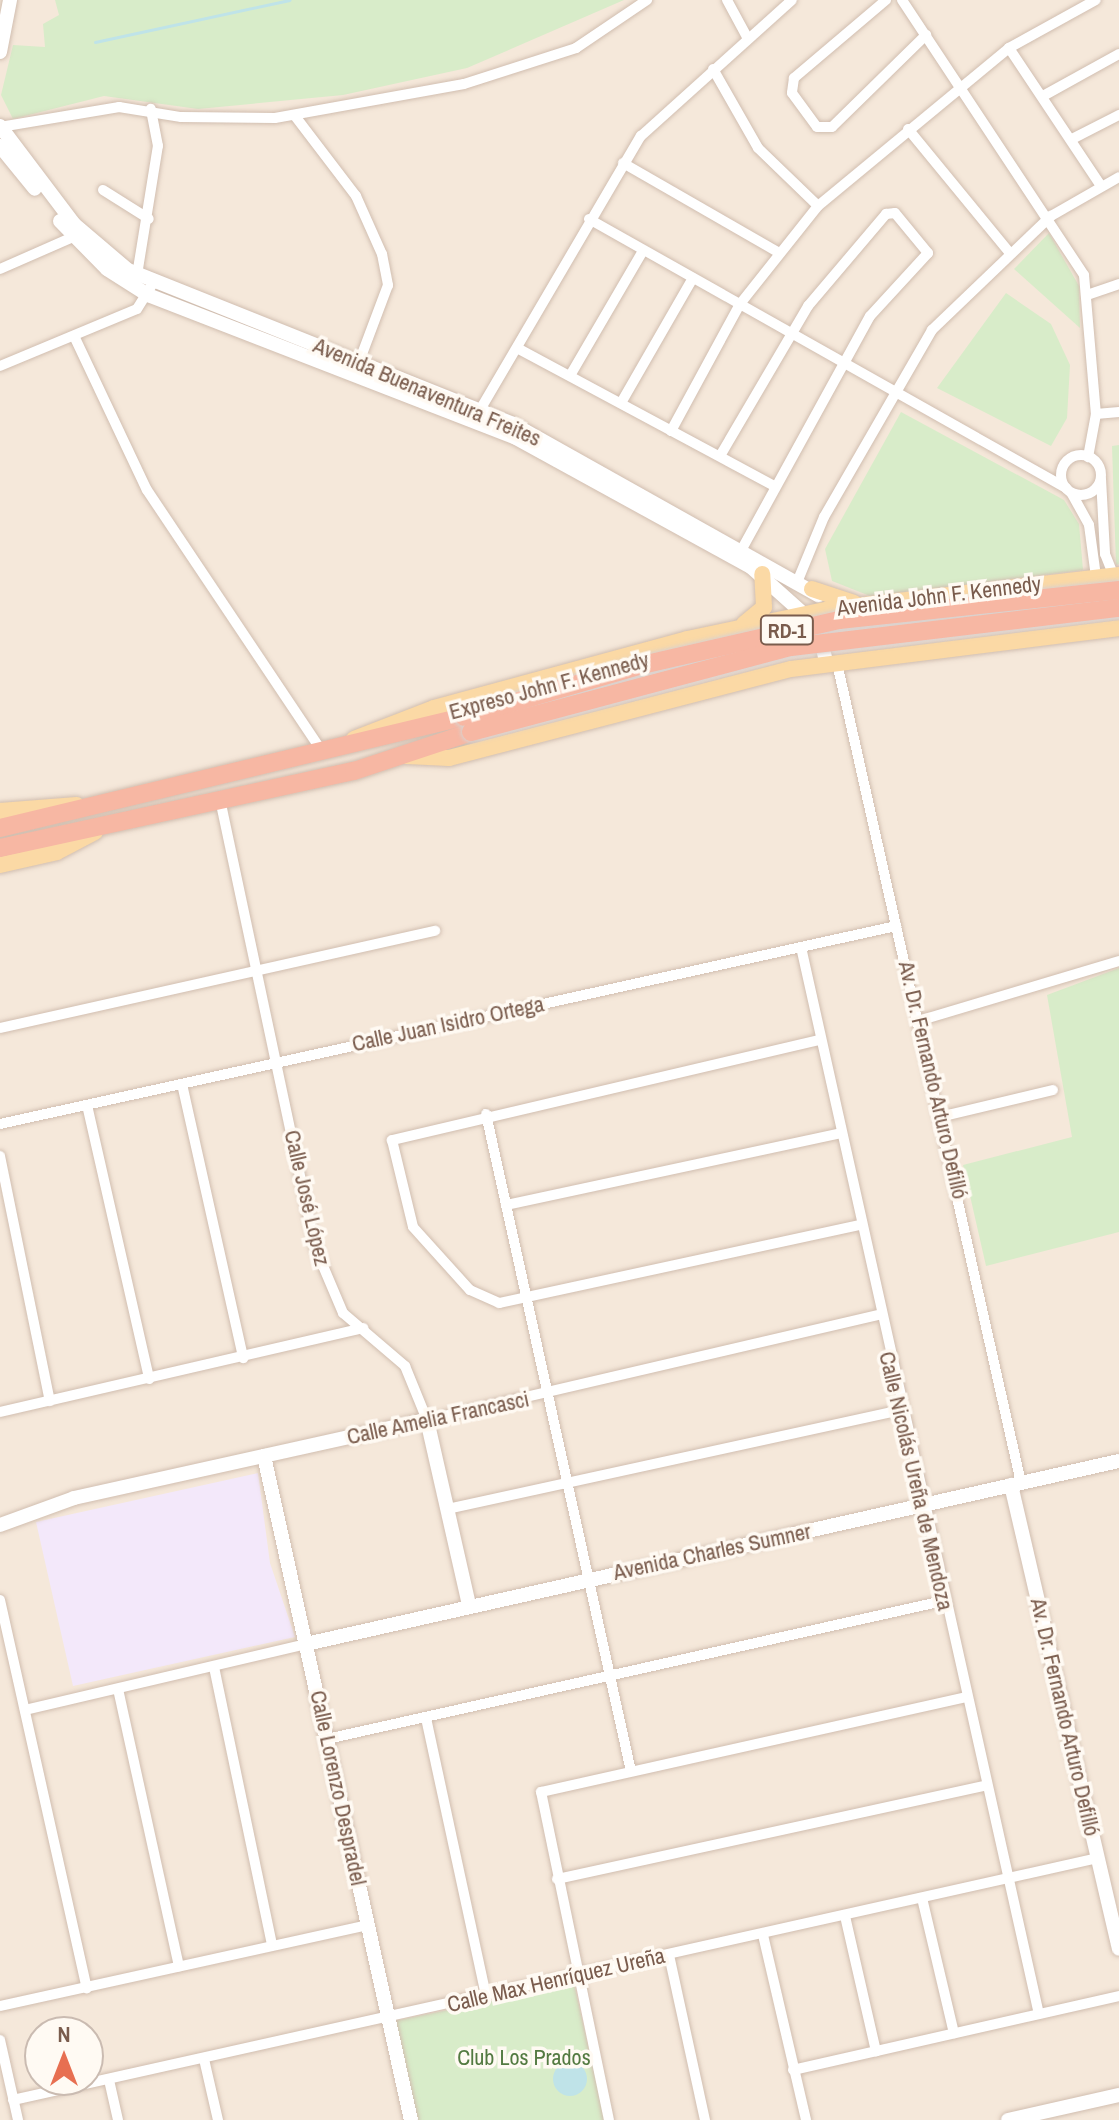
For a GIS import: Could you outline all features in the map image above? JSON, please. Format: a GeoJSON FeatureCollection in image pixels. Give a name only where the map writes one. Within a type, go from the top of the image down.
{"type":"FeatureCollection","features":[{"type":"Feature","properties":{"kind":"highway","name":"Expreso John F. Kennedy"},"geometry":{"type":"LineString","coordinates":[[0,848],[66,834],[95,832],[221,804],[407,756],[468,724],[670,658],[839,620],[1112,580]]}},
{"type":"Feature","properties":{"kind":"highway","name":"Expreso John F. Kennedy"},"geometry":{"type":"LineString","coordinates":[[0,828],[320,748],[345,743],[376,743],[468,724],[791,647],[1119,608]]}},
{"type":"Feature","properties":{"kind":"main road"},"geometry":{"type":"LineString","coordinates":[[738,628],[764,607],[762,574]]}},
{"type":"Feature","properties":{"kind":"main road","name":"Avenida John F. Kennedy"},"geometry":{"type":"LineString","coordinates":[[345,743],[512,684],[738,628],[863,604],[1112,580]]}},
{"type":"Feature","properties":{"kind":"main road"},"geometry":{"type":"LineString","coordinates":[[805,585],[863,604],[851,616],[848,634],[880,655]]}},
{"type":"Feature","properties":{"kind":"main road"},"geometry":{"type":"LineString","coordinates":[[779,620],[802,640],[801,658],[791,669]]}},
{"type":"Feature","properties":{"kind":"main road","name":"RD-1"},"geometry":{"type":"LineString","coordinates":[[407,756],[449,758],[791,669],[834,669],[880,655],[1119,628]]}},
{"type":"Feature","properties":{"kind":"main road"},"geometry":{"type":"LineString","coordinates":[[0,811],[99,805]]}},
{"type":"Feature","properties":{"kind":"main road","name":"RD-1"},"geometry":{"type":"LineString","coordinates":[[0,865],[57,852],[95,832]]}},
{"type":"Feature","properties":{"kind":"street"},"geometry":{"type":"LineString","coordinates":[[0,7],[1,0]]}},
{"type":"Feature","properties":{"kind":"street"},"geometry":{"type":"LineString","coordinates":[[0,52],[10,0]]}},
{"type":"Feature","properties":{"kind":"street"},"geometry":{"type":"LineString","coordinates":[[0,127],[84,110],[151,109],[223,120],[295,116],[514,70],[610,30],[647,0]]}},
{"type":"Feature","properties":{"kind":"street"},"geometry":{"type":"LineString","coordinates":[[727,0],[748,39]]}},
{"type":"Feature","properties":{"kind":"street"},"geometry":{"type":"LineString","coordinates":[[478,415],[589,219],[641,136],[792,0]]}},
{"type":"Feature","properties":{"kind":"street"},"geometry":{"type":"LineString","coordinates":[[886,0],[794,78],[792,93],[817,127],[832,127],[926,35]]}},
{"type":"Feature","properties":{"kind":"street"},"geometry":{"type":"LineString","coordinates":[[902,0],[1051,216],[1090,294],[1096,414],[1088,457],[1101,475],[1105,554],[1112,580]]}},
{"type":"Feature","properties":{"kind":"street"},"geometry":{"type":"LineString","coordinates":[[671,431],[740,304],[776,251],[818,206],[1009,48],[1096,0]]}},
{"type":"Feature","properties":{"kind":"street"},"geometry":{"type":"LineString","coordinates":[[1009,48],[1101,186]]}},
{"type":"Feature","properties":{"kind":"street"},"geometry":{"type":"LineString","coordinates":[[1043,96],[1119,54]]}},
{"type":"Feature","properties":{"kind":"street"},"geometry":{"type":"LineString","coordinates":[[713,69],[758,148],[818,206]]}},
{"type":"Feature","properties":{"kind":"street"},"geometry":{"type":"LineString","coordinates":[[137,275],[149,219],[158,146],[151,109]]}},
{"type":"Feature","properties":{"kind":"street"},"geometry":{"type":"LineString","coordinates":[[1072,139],[1119,115]]}},
{"type":"Feature","properties":{"kind":"street"},"geometry":{"type":"LineString","coordinates":[[295,116],[356,196],[382,254],[388,285],[359,362]]}},
{"type":"Feature","properties":{"kind":"street","name":"Avenida Buenaventura Freites"},"geometry":{"type":"LineString","coordinates":[[0,127],[74,224],[150,289],[359,362],[478,415],[742,549],[805,585],[830,609]]}},
{"type":"Feature","properties":{"kind":"street"},"geometry":{"type":"LineString","coordinates":[[908,129],[1009,252]]}},
{"type":"Feature","properties":{"kind":"street","name":"Avenida Buenaventura Freites"},"geometry":{"type":"LineString","coordinates":[[0,146],[73,237],[150,289],[478,415],[762,574],[818,627],[834,669]]}},
{"type":"Feature","properties":{"kind":"street"},"geometry":{"type":"LineString","coordinates":[[623,163],[776,251]]}},
{"type":"Feature","properties":{"kind":"street"},"geometry":{"type":"LineString","coordinates":[[805,585],[804,555],[895,386],[932,330],[1009,252],[1051,216],[1119,177]]}},
{"type":"Feature","properties":{"kind":"street"},"geometry":{"type":"LineString","coordinates":[[103,190],[149,219]]}},
{"type":"Feature","properties":{"kind":"street"},"geometry":{"type":"LineString","coordinates":[[720,456],[821,288],[892,213],[928,253],[870,316],[772,485],[742,549]]}},
{"type":"Feature","properties":{"kind":"street"},"geometry":{"type":"LineString","coordinates":[[589,219],[1037,466],[1068,490],[1089,525],[1112,580]]}},
{"type":"Feature","properties":{"kind":"street"},"geometry":{"type":"LineString","coordinates":[[0,269],[73,237]]}},
{"type":"Feature","properties":{"kind":"street"},"geometry":{"type":"LineString","coordinates":[[571,374],[643,251]]}},
{"type":"Feature","properties":{"kind":"street"},"geometry":{"type":"LineString","coordinates":[[621,403],[693,278]]}},
{"type":"Feature","properties":{"kind":"street"},"geometry":{"type":"LineString","coordinates":[[1090,294],[1119,284]]}},
{"type":"Feature","properties":{"kind":"street"},"geometry":{"type":"LineString","coordinates":[[0,366],[75,338],[137,309],[150,289]]}},
{"type":"Feature","properties":{"kind":"street"},"geometry":{"type":"LineString","coordinates":[[75,338],[147,490],[320,748]]}},
{"type":"Feature","properties":{"kind":"street"},"geometry":{"type":"LineString","coordinates":[[517,348],[571,374],[772,485]]}},
{"type":"Feature","properties":{"kind":"street"},"geometry":{"type":"LineString","coordinates":[[1096,414],[1119,412]]}},
{"type":"Feature","properties":{"kind":"street"},"geometry":{"type":"LineString","coordinates":[[1037,466],[1088,457]]}},
{"type":"Feature","properties":{"kind":"street"},"geometry":{"type":"LineString","coordinates":[[1066,461],[1068,490]]}},
{"type":"Feature","properties":{"kind":"street"},"geometry":{"type":"LineString","coordinates":[[1068,490],[1091,492],[1101,475]]}},
{"type":"Feature","properties":{"kind":"street"},"geometry":{"type":"LineString","coordinates":[[830,609],[834,669]]}},
{"type":"Feature","properties":{"kind":"street","name":"Av. Dr. Fernando Arturo Defilló"},"geometry":{"type":"LineString","coordinates":[[834,669],[918,1021],[944,1116],[1016,1484],[1119,1949]]}},
{"type":"Feature","properties":{"kind":"street","name":"Calle José López"},"geometry":{"type":"LineString","coordinates":[[221,804],[279,1062],[315,1247],[330,1293],[405,1366],[427,1420],[469,1605]]}},
{"type":"Feature","properties":{"kind":"street","name":"Calle Juan Isidro Ortega"},"geometry":{"type":"LineString","coordinates":[[0,1124],[896,926]]}},
{"type":"Feature","properties":{"kind":"street"},"geometry":{"type":"LineString","coordinates":[[0,1028],[435,931]]}},
{"type":"Feature","properties":{"kind":"street","name":"Calle Nicolás Ureña de Mendoza"},"geometry":{"type":"LineString","coordinates":[[801,947],[878,1315],[924,1505],[1005,1878],[1039,2014]]}},
{"type":"Feature","properties":{"kind":"street"},"geometry":{"type":"LineString","coordinates":[[918,1021],[1119,961]]}},
{"type":"Feature","properties":{"kind":"street"},"geometry":{"type":"LineString","coordinates":[[819,1040],[486,1114],[392,1140],[419,1236],[479,1296],[499,1303],[859,1225]]}},
{"type":"Feature","properties":{"kind":"street"},"geometry":{"type":"LineString","coordinates":[[182,1084],[243,1358]]}},
{"type":"Feature","properties":{"kind":"street"},"geometry":{"type":"LineString","coordinates":[[944,1116],[1053,1090]]}},
{"type":"Feature","properties":{"kind":"street"},"geometry":{"type":"LineString","coordinates":[[87,1105],[149,1379]]}},
{"type":"Feature","properties":{"kind":"street"},"geometry":{"type":"LineString","coordinates":[[486,1114],[630,1767]]}},
{"type":"Feature","properties":{"kind":"street"},"geometry":{"type":"LineString","coordinates":[[506,1205],[838,1134]]}},
{"type":"Feature","properties":{"kind":"street"},"geometry":{"type":"LineString","coordinates":[[0,1156],[50,1401]]}},
{"type":"Feature","properties":{"kind":"street","name":"Calle Amelia Francasci"},"geometry":{"type":"LineString","coordinates":[[0,1525],[74,1498],[548,1394],[878,1315]]}},
{"type":"Feature","properties":{"kind":"street"},"geometry":{"type":"LineString","coordinates":[[0,1412],[363,1328]]}},
{"type":"Feature","properties":{"kind":"street"},"geometry":{"type":"LineString","coordinates":[[447,1509],[901,1410]]}},
{"type":"Feature","properties":{"kind":"street","name":"Calle Lorenzo Despradel"},"geometry":{"type":"LineString","coordinates":[[264,1456],[411,2120]]}},
{"type":"Feature","properties":{"kind":"street","name":"Avenida Charles Sumner"},"geometry":{"type":"LineString","coordinates":[[306,1644],[1119,1461]]}},
{"type":"Feature","properties":{"kind":"street"},"geometry":{"type":"LineString","coordinates":[[0,1600],[87,1988]]}},
{"type":"Feature","properties":{"kind":"street"},"geometry":{"type":"LineString","coordinates":[[327,1739],[943,1601]]}},
{"type":"Feature","properties":{"kind":"street"},"geometry":{"type":"LineString","coordinates":[[25,1710],[306,1644]]}},
{"type":"Feature","properties":{"kind":"street"},"geometry":{"type":"LineString","coordinates":[[214,1667],[272,1945]]}},
{"type":"Feature","properties":{"kind":"street"},"geometry":{"type":"LineString","coordinates":[[118,1689],[179,1966]]}},
{"type":"Feature","properties":{"kind":"street"},"geometry":{"type":"LineString","coordinates":[[609,2120],[541,1792],[630,1767],[965,1697]]}},
{"type":"Feature","properties":{"kind":"street"},"geometry":{"type":"LineString","coordinates":[[426,1718],[486,1996]]}},
{"type":"Feature","properties":{"kind":"street"},"geometry":{"type":"LineString","coordinates":[[557,1879],[985,1786]]}},
{"type":"Feature","properties":{"kind":"street","name":"Calle Max Henríquez Ureña"},"geometry":{"type":"LineString","coordinates":[[13,2100],[1098,1858]]}},
{"type":"Feature","properties":{"kind":"street"},"geometry":{"type":"LineString","coordinates":[[922,1898],[954,2033]]}},
{"type":"Feature","properties":{"kind":"street"},"geometry":{"type":"LineString","coordinates":[[845,1916],[876,2051]]}},
{"type":"Feature","properties":{"kind":"street"},"geometry":{"type":"LineString","coordinates":[[0,2006],[368,1925]]}},
{"type":"Feature","properties":{"kind":"street"},"geometry":{"type":"LineString","coordinates":[[763,1935],[806,2120]]}},
{"type":"Feature","properties":{"kind":"street"},"geometry":{"type":"LineString","coordinates":[[669,1955],[705,2120]]}},
{"type":"Feature","properties":{"kind":"street"},"geometry":{"type":"LineString","coordinates":[[793,2070],[1119,1996]]}},
{"type":"Feature","properties":{"kind":"street"},"geometry":{"type":"LineString","coordinates":[[0,2040],[18,2120]]}},
{"type":"Feature","properties":{"kind":"street"},"geometry":{"type":"LineString","coordinates":[[204,2059],[218,2120]]}},
{"type":"Feature","properties":{"kind":"street"},"geometry":{"type":"LineString","coordinates":[[109,2080],[118,2120]]}},
{"type":"Feature","properties":{"kind":"street"},"geometry":{"type":"LineString","coordinates":[[1008,2120],[1056,2115],[1119,2095]]}},
{"type":"Feature","properties":{"kind":"shaded area"},"geometry":{"type":"Polygon","coordinates":[[[0,0],[1119,0],[1119,2120],[0,2120],[0,0]]]}},
{"type":"Feature","properties":{"kind":"shaded area"},"geometry":{"type":"Polygon","coordinates":[[[258,1473],[270,1563],[295,1637],[73,1686],[36,1522],[258,1473]]]}},
{"type":"Feature","properties":{"kind":"green space"},"geometry":{"type":"Polygon","coordinates":[[[55,0],[624,0],[467,68],[343,95],[198,109],[104,96],[13,119],[1,95],[13,45],[45,47],[43,24],[59,15],[55,0]]]}},
{"type":"Feature","properties":{"kind":"green space"},"geometry":{"type":"Polygon","coordinates":[[[1049,233],[1079,286],[1080,328],[1014,269],[1049,233]]]}},
{"type":"Feature","properties":{"kind":"green space"},"geometry":{"type":"Polygon","coordinates":[[[1006,293],[1051,324],[1070,365],[1067,418],[1051,446],[937,388],[1006,293]]]}},
{"type":"Feature","properties":{"kind":"green space"},"geometry":{"type":"Polygon","coordinates":[[[901,412],[1064,500],[1079,524],[1083,570],[870,596],[832,581],[825,549],[901,412]]]}},
{"type":"Feature","properties":{"kind":"green space"},"geometry":{"type":"Polygon","coordinates":[[[1119,445],[1119,564],[1116,565],[1112,446],[1119,445]]]}},
{"type":"Feature","properties":{"kind":"green space"},"geometry":{"type":"Polygon","coordinates":[[[1119,968],[1119,1232],[986,1266],[963,1165],[1072,1137],[1047,995],[1119,968]]]}},
{"type":"Feature","properties":{"kind":"green space","name":"Club Los Prados"},"geometry":{"type":"Polygon","coordinates":[[[574,1984],[605,2120],[412,2120],[389,2022],[574,1984]]]}},
{"type":"Feature","properties":{"kind":"water"},"geometry":{"type":"Polygon","coordinates":[[[570,2062],[582,2067],[587,2079],[582,2091],[570,2096],[558,2091],[553,2079],[558,2067],[570,2062]]]}},
{"type":"Feature","properties":{"kind":"waterway"},"geometry":{"type":"LineString","coordinates":[[95,42],[290,0]]}}]}
